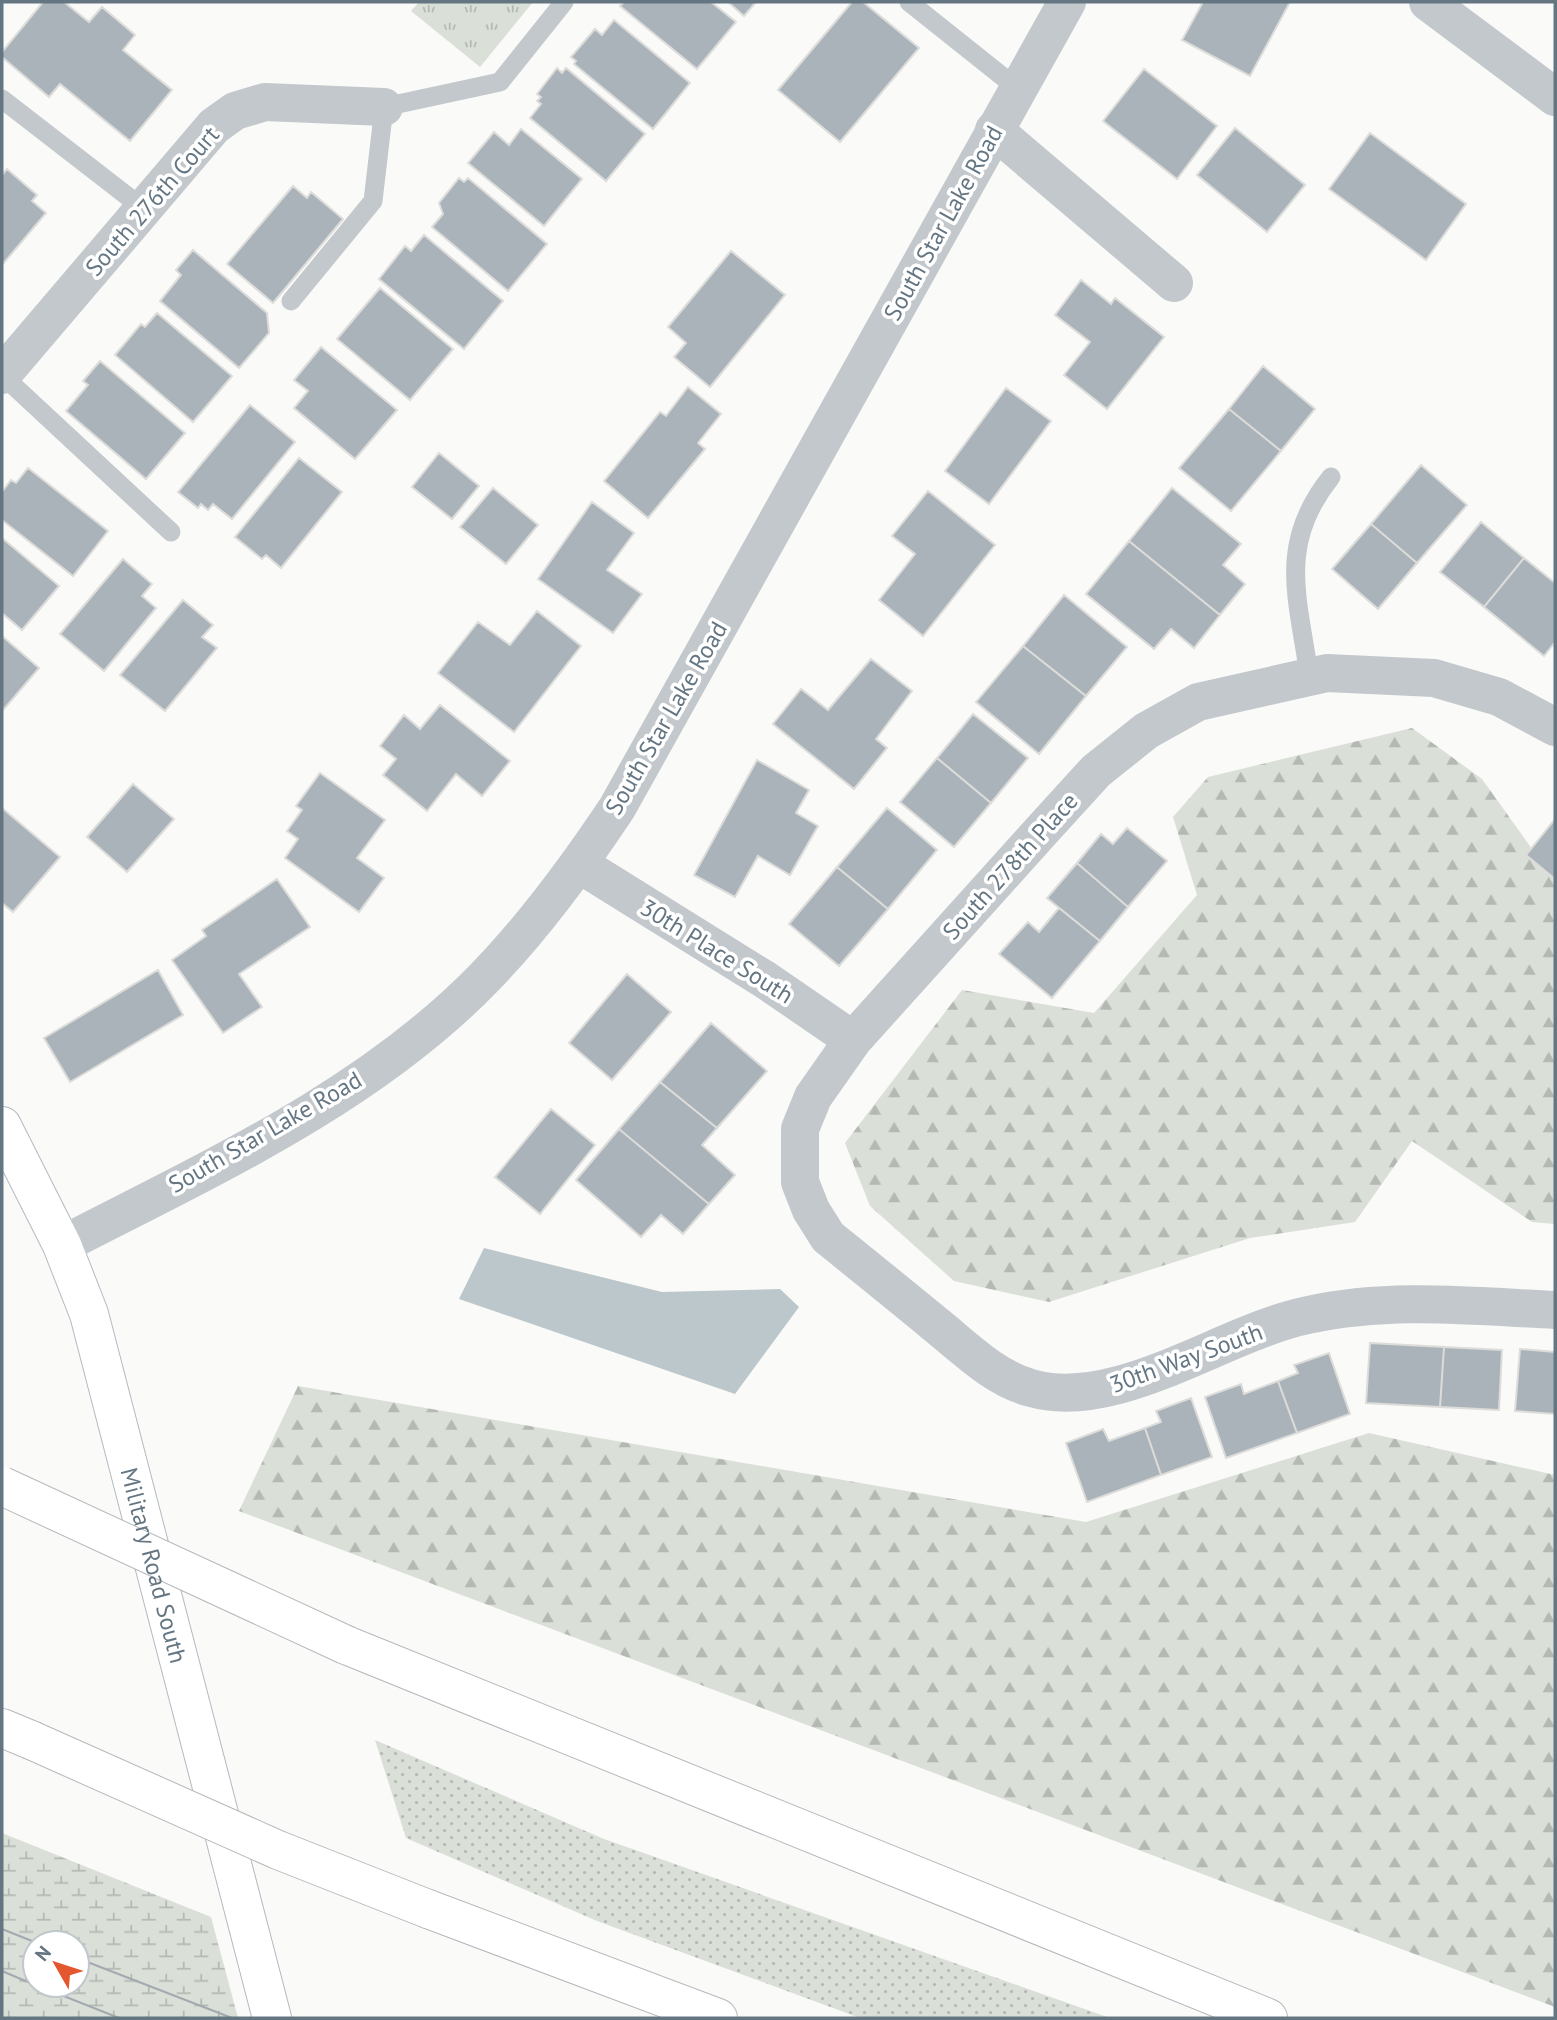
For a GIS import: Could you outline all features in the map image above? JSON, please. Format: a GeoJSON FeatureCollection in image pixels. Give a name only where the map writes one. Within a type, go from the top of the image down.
{"type":"FeatureCollection","features":[{"type":"Feature","properties":{"kind":"main road","name":"Military Road South"},"geometry":{"type":"LineString","coordinates":[[2,1126],[62,1245],[89,1314],[272,2018]]}},
{"type":"Feature","properties":{"kind":"main road"},"geometry":{"type":"LineString","coordinates":[[2,1486],[346,1645],[1268,2018]]}},
{"type":"Feature","properties":{"kind":"main road"},"geometry":{"type":"LineString","coordinates":[[16,1734],[278,1850],[718,2018]]}},
{"type":"Feature","properties":{"kind":"street","name":"South Star Lake Road"},"geometry":{"type":"LineString","coordinates":[[62,1245],[266,1137],[342,1091],[425,1031],[481,980],[527,930],[579,864],[617,808],[1067,2]]}},
{"type":"Feature","properties":{"kind":"street"},"geometry":{"type":"LineString","coordinates":[[1428,2],[1555,97]]}},
{"type":"Feature","properties":{"kind":"street","name":"South 276th Court"},"geometry":{"type":"LineString","coordinates":[[2,375],[214,126],[235,111],[265,102],[384,107]]}},
{"type":"Feature","properties":{"kind":"street"},"geometry":{"type":"LineString","coordinates":[[994,131],[1174,283]]}},
{"type":"Feature","properties":{"kind":"street","name":"South 278th Place"},"geometry":{"type":"LineString","coordinates":[[799,1157],[800,1129],[813,1097],[853,1040],[1106,763],[1146,731],[1198,702],[1327,673],[1434,678],[1499,697],[1555,727]]}},
{"type":"Feature","properties":{"kind":"street","name":"30th Place South"},"geometry":{"type":"LineString","coordinates":[[579,864],[764,979],[853,1040]]}},
{"type":"Feature","properties":{"kind":"street","name":"30th Way South"},"geometry":{"type":"LineString","coordinates":[[799,1157],[800,1182],[811,1210],[828,1237],[994,1372],[1030,1388],[1063,1394],[1105,1389],[1305,1315],[1362,1306],[1440,1304],[1555,1310]]}},
{"type":"Feature","properties":{"kind":"lane"},"geometry":{"type":"LineString","coordinates":[[291,302],[373,201],[384,107],[500,82],[564,2]]}},
{"type":"Feature","properties":{"kind":"lane"},"geometry":{"type":"LineString","coordinates":[[909,2],[1017,88]]}},
{"type":"Feature","properties":{"kind":"lane"},"geometry":{"type":"LineString","coordinates":[[2,99],[144,209]]}},
{"type":"Feature","properties":{"kind":"lane"},"geometry":{"type":"LineString","coordinates":[[2,375],[171,531]]}},
{"type":"Feature","properties":{"kind":"lane"},"geometry":{"type":"LineString","coordinates":[[1310,675],[1295,560],[1305,514],[1331,477]]}},
{"type":"Feature","properties":{"kind":"green space"},"geometry":{"type":"Polygon","coordinates":[[[419,2],[533,2],[480,67],[411,11],[419,2]]]}},
{"type":"Feature","properties":{"kind":"green space"},"geometry":{"type":"Polygon","coordinates":[[[1412,728],[1482,779],[1555,881],[1555,1224],[1532,1222],[1412,1141],[1355,1222],[1250,1238],[1049,1302],[954,1281],[870,1206],[845,1143],[962,990],[1094,1013],[1197,895],[1173,817],[1208,777],[1412,728]]]}},
{"type":"Feature","properties":{"kind":"green space"},"geometry":{"type":"Polygon","coordinates":[[[298,1386],[1086,1522],[1369,1433],[1555,1475],[1555,2007],[239,1511],[298,1386]]]}},
{"type":"Feature","properties":{"kind":"green space"},"geometry":{"type":"Polygon","coordinates":[[[375,1740],[604,1839],[1110,2018],[860,2018],[597,1921],[406,1838],[375,1740]]]}},
{"type":"Feature","properties":{"kind":"green space"},"geometry":{"type":"Polygon","coordinates":[[[2,1833],[211,1917],[238,2018],[2,2018],[2,1833]]]}},
{"type":"Feature","properties":{"kind":"shaded area"},"geometry":{"type":"Polygon","coordinates":[[[484,1248],[662,1292],[780,1289],[799,1307],[735,1394],[459,1299],[484,1248]]]}},
{"type":"Feature","properties":{"kind":"building"},"geometry":{"type":"Polygon","coordinates":[[[43,2],[64,2],[89,22],[102,7],[135,35],[123,50],[172,90],[130,141],[60,84],[49,97],[2,57],[2,52],[43,2]]]}},
{"type":"Feature","properties":{"kind":"building"},"geometry":{"type":"Polygon","coordinates":[[[624,2],[711,2],[736,22],[697,69],[620,6],[624,2]]]}},
{"type":"Feature","properties":{"kind":"building"},"geometry":{"type":"Polygon","coordinates":[[[728,2],[756,2],[744,16],[728,2]]]}},
{"type":"Feature","properties":{"kind":"building"},"geometry":{"type":"Polygon","coordinates":[[[852,2],[863,2],[919,48],[840,142],[778,90],[852,2]]]}},
{"type":"Feature","properties":{"kind":"building"},"geometry":{"type":"Polygon","coordinates":[[[1203,2],[1290,2],[1250,76],[1182,40],[1203,2]]]}},
{"type":"Feature","properties":{"kind":"building"},"geometry":{"type":"Polygon","coordinates":[[[614,20],[690,83],[653,129],[574,64],[576,61],[571,57],[595,29],[602,35],[614,20]]]}},
{"type":"Feature","properties":{"kind":"building"},"geometry":{"type":"Polygon","coordinates":[[[557,68],[562,73],[566,68],[645,134],[606,181],[530,118],[541,104],[537,101],[541,97],[537,94],[557,68]]]}},
{"type":"Feature","properties":{"kind":"building"},"geometry":{"type":"Polygon","coordinates":[[[1144,69],[1217,126],[1177,179],[1103,121],[1144,69]]]}},
{"type":"Feature","properties":{"kind":"building"},"geometry":{"type":"Polygon","coordinates":[[[1235,128],[1305,185],[1267,232],[1197,175],[1235,128]]]}},
{"type":"Feature","properties":{"kind":"building"},"geometry":{"type":"Polygon","coordinates":[[[521,129],[582,179],[544,226],[468,163],[494,132],[509,145],[521,129]]]}},
{"type":"Feature","properties":{"kind":"building"},"geometry":{"type":"Polygon","coordinates":[[[1370,133],[1466,204],[1426,260],[1329,189],[1370,133]]]}},
{"type":"Feature","properties":{"kind":"building"},"geometry":{"type":"Polygon","coordinates":[[[7,169],[37,195],[32,201],[46,213],[2,265],[2,175],[7,169]]]}},
{"type":"Feature","properties":{"kind":"building"},"geometry":{"type":"Polygon","coordinates":[[[459,178],[464,182],[468,178],[547,244],[508,291],[432,227],[443,214],[439,203],[459,178]]]}},
{"type":"Feature","properties":{"kind":"building"},"geometry":{"type":"Polygon","coordinates":[[[293,186],[307,198],[311,192],[343,219],[273,303],[227,264],[293,186]]]}},
{"type":"Feature","properties":{"kind":"building"},"geometry":{"type":"Polygon","coordinates":[[[424,235],[503,301],[464,349],[379,279],[405,246],[411,251],[424,235]]]}},
{"type":"Feature","properties":{"kind":"building"},"geometry":{"type":"Polygon","coordinates":[[[193,250],[267,313],[269,333],[239,368],[160,301],[181,275],[176,270],[193,250]]]}},
{"type":"Feature","properties":{"kind":"building"},"geometry":{"type":"Polygon","coordinates":[[[731,251],[785,295],[710,387],[674,357],[686,343],[668,327],[731,251]]]}},
{"type":"Feature","properties":{"kind":"building"},"geometry":{"type":"Polygon","coordinates":[[[1081,280],[1111,304],[1115,298],[1164,337],[1107,409],[1064,375],[1090,342],[1055,315],[1081,280]]]}},
{"type":"Feature","properties":{"kind":"building"},"geometry":{"type":"Polygon","coordinates":[[[380,288],[453,349],[410,400],[337,339],[380,288]]]}},
{"type":"Feature","properties":{"kind":"building"},"geometry":{"type":"Polygon","coordinates":[[[157,313],[232,376],[193,422],[115,355],[141,324],[145,327],[157,313]]]}},
{"type":"Feature","properties":{"kind":"building"},"geometry":{"type":"Polygon","coordinates":[[[321,347],[397,410],[355,459],[294,408],[308,391],[294,380],[321,347]]]}},
{"type":"Feature","properties":{"kind":"building"},"geometry":{"type":"Polygon","coordinates":[[[100,361],[185,433],[146,479],[66,411],[88,385],[83,381],[100,361]]]}},
{"type":"Feature","properties":{"kind":"building"},"geometry":{"type":"Polygon","coordinates":[[[1263,366],[1315,409],[1281,451],[1229,409],[1263,366]]]}},
{"type":"Feature","properties":{"kind":"building"},"geometry":{"type":"Polygon","coordinates":[[[688,387],[721,414],[698,443],[705,449],[648,518],[604,481],[660,412],[666,416],[688,387]]]}},
{"type":"Feature","properties":{"kind":"building"},"geometry":{"type":"Polygon","coordinates":[[[1006,388],[1051,421],[989,504],[945,471],[1006,388]]]}},
{"type":"Feature","properties":{"kind":"building"},"geometry":{"type":"Polygon","coordinates":[[[250,405],[295,442],[232,519],[213,504],[208,510],[201,504],[198,508],[178,492],[250,405]]]}},
{"type":"Feature","properties":{"kind":"building"},"geometry":{"type":"Polygon","coordinates":[[[1229,409],[1281,451],[1231,511],[1179,468],[1229,409]]]}},
{"type":"Feature","properties":{"kind":"building"},"geometry":{"type":"Polygon","coordinates":[[[439,453],[479,486],[452,519],[412,487],[439,453]]]}},
{"type":"Feature","properties":{"kind":"building"},"geometry":{"type":"Polygon","coordinates":[[[299,458],[342,492],[281,568],[266,555],[262,559],[235,537],[299,458]]]}},
{"type":"Feature","properties":{"kind":"building"},"geometry":{"type":"Polygon","coordinates":[[[1421,465],[1467,505],[1417,563],[1371,524],[1421,465]]]}},
{"type":"Feature","properties":{"kind":"building"},"geometry":{"type":"Polygon","coordinates":[[[28,468],[108,531],[73,576],[2,520],[2,492],[11,480],[16,483],[28,468]]]}},
{"type":"Feature","properties":{"kind":"building"},"geometry":{"type":"Polygon","coordinates":[[[493,488],[538,525],[506,564],[460,527],[493,488]]]}},
{"type":"Feature","properties":{"kind":"building"},"geometry":{"type":"Polygon","coordinates":[[[1172,488],[1241,544],[1223,565],[1245,584],[1220,615],[1129,541],[1172,488]]]}},
{"type":"Feature","properties":{"kind":"building"},"geometry":{"type":"Polygon","coordinates":[[[928,491],[995,545],[923,636],[879,600],[915,554],[892,536],[928,491]]]}},
{"type":"Feature","properties":{"kind":"building"},"geometry":{"type":"Polygon","coordinates":[[[592,502],[634,533],[607,570],[642,594],[613,633],[538,579],[592,502]]]}},
{"type":"Feature","properties":{"kind":"building"},"geometry":{"type":"Polygon","coordinates":[[[1481,522],[1524,558],[1484,607],[1440,572],[1481,522]]]}},
{"type":"Feature","properties":{"kind":"building"},"geometry":{"type":"Polygon","coordinates":[[[1371,524],[1417,563],[1378,609],[1332,569],[1371,524]]]}},
{"type":"Feature","properties":{"kind":"building"},"geometry":{"type":"Polygon","coordinates":[[[2,538],[59,586],[22,630],[2,613],[2,538]]]}},
{"type":"Feature","properties":{"kind":"building"},"geometry":{"type":"Polygon","coordinates":[[[1129,541],[1220,615],[1194,648],[1171,629],[1154,649],[1086,594],[1129,541]]]}},
{"type":"Feature","properties":{"kind":"building"},"geometry":{"type":"Polygon","coordinates":[[[1524,558],[1555,583],[1555,642],[1544,656],[1484,607],[1524,558]]]}},
{"type":"Feature","properties":{"kind":"building"},"geometry":{"type":"Polygon","coordinates":[[[123,559],[152,584],[142,596],[156,608],[104,671],[60,634],[123,559]]]}},
{"type":"Feature","properties":{"kind":"building"},"geometry":{"type":"Polygon","coordinates":[[[1064,595],[1127,647],[1086,696],[1023,646],[1064,595]]]}},
{"type":"Feature","properties":{"kind":"building"},"geometry":{"type":"Polygon","coordinates":[[[183,600],[213,625],[202,637],[217,648],[165,711],[120,675],[183,600]]]}},
{"type":"Feature","properties":{"kind":"building"},"geometry":{"type":"Polygon","coordinates":[[[537,611],[581,646],[514,732],[438,673],[478,622],[510,645],[537,611]]]}},
{"type":"Feature","properties":{"kind":"building"},"geometry":{"type":"Polygon","coordinates":[[[2,636],[39,668],[4,709],[2,708],[2,636]]]}},
{"type":"Feature","properties":{"kind":"building"},"geometry":{"type":"Polygon","coordinates":[[[1023,646],[1086,696],[1039,754],[976,702],[1023,646]]]}},
{"type":"Feature","properties":{"kind":"building"},"geometry":{"type":"Polygon","coordinates":[[[871,659],[912,691],[876,739],[887,748],[854,789],[773,724],[801,689],[828,710],[871,659]]]}},
{"type":"Feature","properties":{"kind":"building"},"geometry":{"type":"Polygon","coordinates":[[[440,705],[510,761],[482,796],[456,774],[427,811],[383,775],[396,759],[380,746],[404,715],[420,729],[440,705]]]}},
{"type":"Feature","properties":{"kind":"building"},"geometry":{"type":"Polygon","coordinates":[[[973,714],[1028,758],[991,803],[937,758],[973,714]]]}},
{"type":"Feature","properties":{"kind":"building"},"geometry":{"type":"Polygon","coordinates":[[[937,758],[991,803],[954,847],[900,802],[937,758]]]}},
{"type":"Feature","properties":{"kind":"building"},"geometry":{"type":"Polygon","coordinates":[[[757,760],[809,790],[796,813],[818,826],[790,875],[758,856],[735,897],[694,875],[757,760]]]}},
{"type":"Feature","properties":{"kind":"building"},"geometry":{"type":"Polygon","coordinates":[[[320,773],[385,820],[357,858],[384,878],[359,912],[285,858],[298,839],[287,831],[302,810],[296,806],[320,773]]]}},
{"type":"Feature","properties":{"kind":"building"},"geometry":{"type":"Polygon","coordinates":[[[133,784],[174,819],[127,872],[87,837],[133,784]]]}},
{"type":"Feature","properties":{"kind":"building"},"geometry":{"type":"Polygon","coordinates":[[[2,808],[60,857],[13,912],[2,903],[2,808]]]}},
{"type":"Feature","properties":{"kind":"building"},"geometry":{"type":"Polygon","coordinates":[[[887,808],[937,850],[888,909],[837,867],[887,808]]]}},
{"type":"Feature","properties":{"kind":"building"},"geometry":{"type":"Polygon","coordinates":[[[1555,819],[1555,879],[1526,855],[1555,819]]]}},
{"type":"Feature","properties":{"kind":"building"},"geometry":{"type":"Polygon","coordinates":[[[1127,828],[1167,861],[1128,907],[1077,863],[1101,834],[1113,844],[1127,828]]]}},
{"type":"Feature","properties":{"kind":"building"},"geometry":{"type":"Polygon","coordinates":[[[1077,863],[1128,907],[1100,941],[1047,898],[1077,863]]]}},
{"type":"Feature","properties":{"kind":"building"},"geometry":{"type":"Polygon","coordinates":[[[837,867],[888,909],[839,966],[789,924],[837,867]]]}},
{"type":"Feature","properties":{"kind":"building"},"geometry":{"type":"Polygon","coordinates":[[[277,879],[310,927],[239,974],[262,1007],[223,1033],[172,960],[206,936],[202,930],[277,879]]]}},
{"type":"Feature","properties":{"kind":"building"},"geometry":{"type":"Polygon","coordinates":[[[1059,908],[1100,941],[1052,998],[999,954],[1028,922],[1039,932],[1059,908]]]}},
{"type":"Feature","properties":{"kind":"building"},"geometry":{"type":"Polygon","coordinates":[[[158,970],[183,1015],[70,1082],[44,1038],[158,970]]]}},
{"type":"Feature","properties":{"kind":"building"},"geometry":{"type":"Polygon","coordinates":[[[627,974],[671,1012],[612,1080],[569,1043],[627,974]]]}},
{"type":"Feature","properties":{"kind":"building"},"geometry":{"type":"Polygon","coordinates":[[[711,1023],[767,1071],[717,1128],[660,1082],[711,1023]]]}},
{"type":"Feature","properties":{"kind":"building"},"geometry":{"type":"Polygon","coordinates":[[[660,1082],[717,1128],[702,1145],[735,1175],[709,1204],[619,1129],[660,1082]]]}},
{"type":"Feature","properties":{"kind":"building"},"geometry":{"type":"Polygon","coordinates":[[[551,1109],[595,1145],[540,1214],[495,1177],[551,1109]]]}},
{"type":"Feature","properties":{"kind":"building"},"geometry":{"type":"Polygon","coordinates":[[[619,1129],[709,1204],[683,1234],[661,1215],[641,1237],[576,1180],[619,1129]]]}},
{"type":"Feature","properties":{"kind":"building"},"geometry":{"type":"Polygon","coordinates":[[[1370,1343],[1444,1347],[1440,1407],[1366,1403],[1370,1343]]]}},
{"type":"Feature","properties":{"kind":"building"},"geometry":{"type":"Polygon","coordinates":[[[1444,1347],[1502,1350],[1499,1410],[1440,1407],[1444,1347]]]}},
{"type":"Feature","properties":{"kind":"building"},"geometry":{"type":"Polygon","coordinates":[[[1520,1349],[1555,1352],[1555,1414],[1515,1411],[1520,1349]]]}},
{"type":"Feature","properties":{"kind":"building"},"geometry":{"type":"Polygon","coordinates":[[[1329,1353],[1350,1414],[1297,1433],[1278,1381],[1298,1373],[1294,1365],[1329,1353]]]}},
{"type":"Feature","properties":{"kind":"building"},"geometry":{"type":"Polygon","coordinates":[[[1278,1381],[1297,1433],[1226,1458],[1205,1397],[1241,1384],[1244,1394],[1278,1381]]]}},
{"type":"Feature","properties":{"kind":"building"},"geometry":{"type":"Polygon","coordinates":[[[1191,1398],[1212,1457],[1161,1475],[1145,1428],[1161,1422],[1156,1411],[1191,1398]]]}},
{"type":"Feature","properties":{"kind":"building"},"geometry":{"type":"Polygon","coordinates":[[[1145,1428],[1161,1475],[1087,1502],[1066,1443],[1103,1429],[1109,1441],[1145,1428]]]}},
{"type":"Feature","properties":{"kind":"tram line"},"geometry":{"type":"LineString","coordinates":[[2,1929],[21,1937]]}},
{"type":"Feature","properties":{"kind":"tram line"},"geometry":{"type":"LineString","coordinates":[[91,1963],[232,2018]]}},
{"type":"Feature","properties":{"kind":"tram line"},"geometry":{"type":"LineString","coordinates":[[2,1971],[21,1979]]}},
{"type":"Feature","properties":{"kind":"tram line"},"geometry":{"type":"LineString","coordinates":[[71,1999],[119,2018]]}}]}
